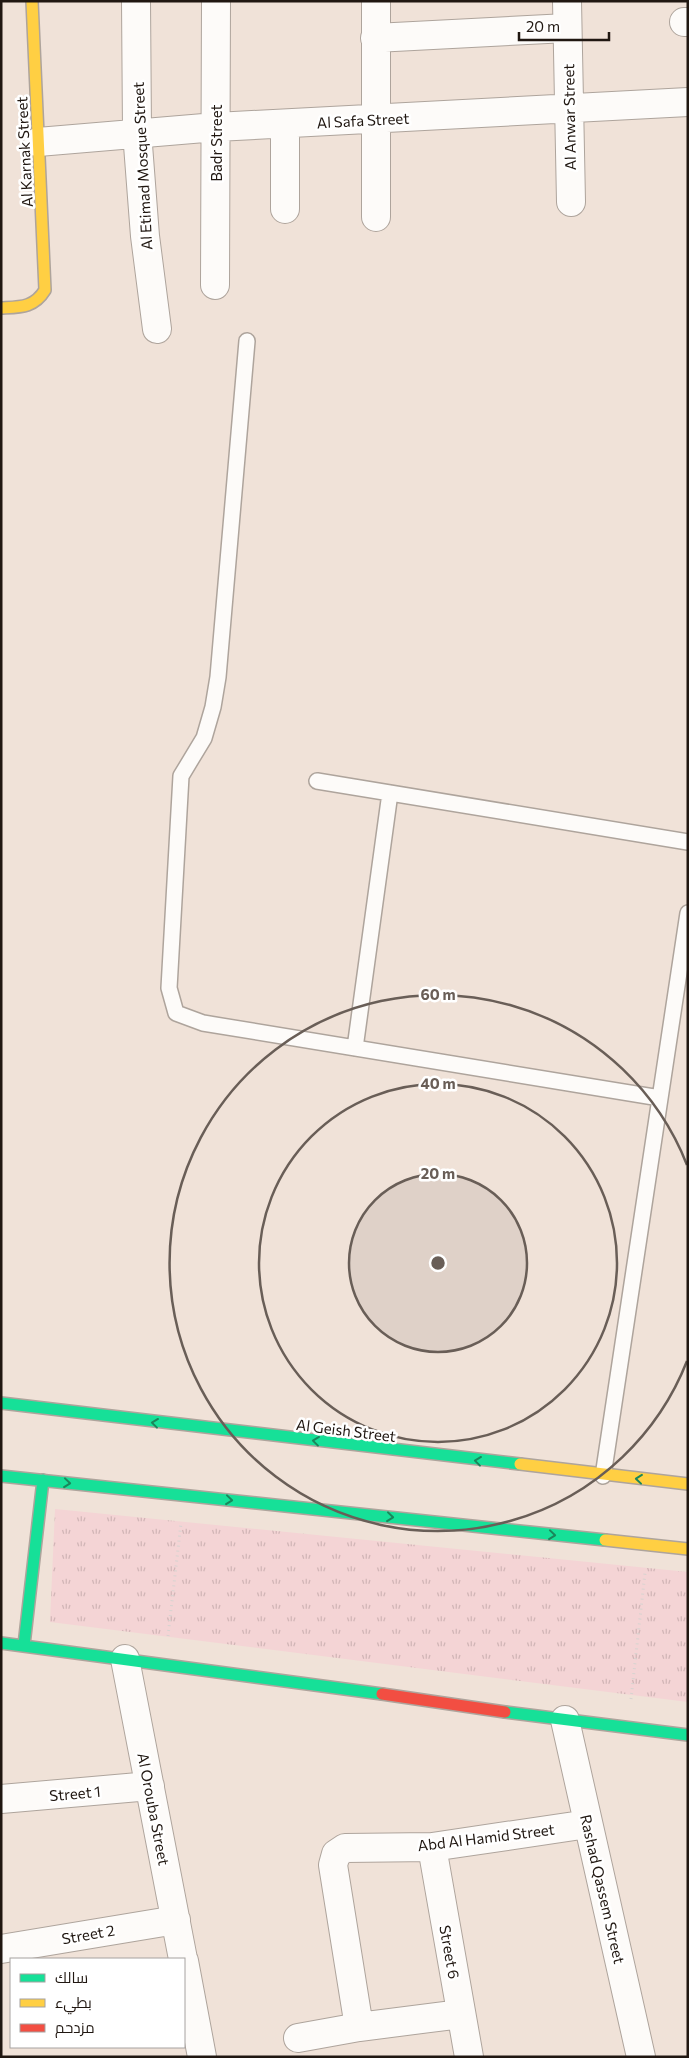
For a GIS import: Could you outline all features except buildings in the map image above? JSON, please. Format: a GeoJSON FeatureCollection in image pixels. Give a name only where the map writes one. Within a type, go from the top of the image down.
{"type":"FeatureCollection","features":[{"type":"Feature","properties":{"kind":"main road","name":"Al Karnak Street"},"geometry":{"type":"LineString","coordinates":[[1,308],[31,306],[40,300],[46,290],[32,1]]}},
{"type":"Feature","properties":{"kind":"main road","name":"Al Geish Street"},"geometry":{"type":"LineString","coordinates":[[1,1404],[603,1476],[688,1484]]}},
{"type":"Feature","properties":{"kind":"main road"},"geometry":{"type":"LineString","coordinates":[[1,1476],[688,1549]]}},
{"type":"Feature","properties":{"kind":"main road"},"geometry":{"type":"LineString","coordinates":[[24,1645],[43,1480]]}},
{"type":"Feature","properties":{"kind":"main road"},"geometry":{"type":"LineString","coordinates":[[1,1643],[688,1736]]}},
{"type":"Feature","properties":{"kind":"street","name":"Al Etimad Mosque Street"},"geometry":{"type":"LineString","coordinates":[[136,1],[137,132],[145,236],[157,329]]}},
{"type":"Feature","properties":{"kind":"street","name":"Badr Street"},"geometry":{"type":"LineString","coordinates":[[215,285],[216,1]]}},
{"type":"Feature","properties":{"kind":"street"},"geometry":{"type":"LineString","coordinates":[[376,1],[376,217]]}},
{"type":"Feature","properties":{"kind":"street","name":"Al Anwar Street"},"geometry":{"type":"LineString","coordinates":[[567,1],[572,202]]}},
{"type":"Feature","properties":{"kind":"street"},"geometry":{"type":"LineString","coordinates":[[375,38],[567,28]]}},
{"type":"Feature","properties":{"kind":"street","name":"Al Safa Street"},"geometry":{"type":"LineString","coordinates":[[38,142],[137,132],[216,127],[688,102]]}},
{"type":"Feature","properties":{"kind":"street"},"geometry":{"type":"LineString","coordinates":[[285,124],[285,209]]}},
{"type":"Feature","properties":{"kind":"street","name":"Al Orouba Street"},"geometry":{"type":"LineString","coordinates":[[125,1659],[184,1958]]}},
{"type":"Feature","properties":{"kind":"street","name":"Rashad Qassem Street"},"geometry":{"type":"LineString","coordinates":[[565,1720],[641,2057]]}},
{"type":"Feature","properties":{"kind":"street","name":"Street 1"},"geometry":{"type":"LineString","coordinates":[[1,1800],[150,1786]]}},
{"type":"Feature","properties":{"kind":"street","name":"Abd Al Hamid Street"},"geometry":{"type":"LineString","coordinates":[[359,2026],[334,1865],[336,1854],[345,1848],[432,1847],[588,1824]]}},
{"type":"Feature","properties":{"kind":"street","name":"Street 6"},"geometry":{"type":"LineString","coordinates":[[432,1847],[470,2057]]}},
{"type":"Feature","properties":{"kind":"street","name":"Street 2"},"geometry":{"type":"LineString","coordinates":[[1,1949],[176,1920]]}},
{"type":"Feature","properties":{"kind":"street","name":"Al Orouba Street"},"geometry":{"type":"LineString","coordinates":[[185,1965],[202,2057]]}},
{"type":"Feature","properties":{"kind":"street"},"geometry":{"type":"LineString","coordinates":[[298,2038],[359,2026],[461,2014]]}},
{"type":"Feature","properties":{"kind":"lane"},"geometry":{"type":"LineString","coordinates":[[247,342],[218,677],[213,707],[204,738],[181,776],[169,988],[176,1013],[204,1023],[660,1098]]}},
{"type":"Feature","properties":{"kind":"lane"},"geometry":{"type":"LineString","coordinates":[[317,781],[688,842]]}},
{"type":"Feature","properties":{"kind":"lane"},"geometry":{"type":"LineString","coordinates":[[355,1048],[390,793]]}},
{"type":"Feature","properties":{"kind":"lane"},"geometry":{"type":"LineString","coordinates":[[603,1476],[688,913]]}},
{"type":"Feature","properties":{"kind":"path"},"geometry":{"type":"LineString","coordinates":[[165,1664],[184,1495]]}},
{"type":"Feature","properties":{"kind":"path"},"geometry":{"type":"LineString","coordinates":[[627,1728],[648,1545]]}},
{"type":"Feature","properties":{"kind":"green space"},"geometry":{"type":"Polygon","coordinates":[[[55,1509],[688,1572],[688,1702],[50,1622],[55,1509]]]}},
{"type":"Feature","properties":{"kind":"traffic: fast"},"geometry":{"type":"LineString","coordinates":[[1,1403],[520,1464]]}},
{"type":"Feature","properties":{"kind":"traffic: fast"},"geometry":{"type":"LineString","coordinates":[[1,1476],[605,1540]]}},
{"type":"Feature","properties":{"kind":"traffic: fast"},"geometry":{"type":"LineString","coordinates":[[24,1645],[43,1480]]}},
{"type":"Feature","properties":{"kind":"traffic: fast"},"geometry":{"type":"LineString","coordinates":[[1,1643],[382,1694]]}},
{"type":"Feature","properties":{"kind":"traffic: fast"},"geometry":{"type":"LineString","coordinates":[[505,1712],[688,1735]]}},
{"type":"Feature","properties":{"kind":"traffic: slow"},"geometry":{"type":"LineString","coordinates":[[1,308],[20,307],[31,303],[41,296],[45,290],[32,1]]}},
{"type":"Feature","properties":{"kind":"traffic: slow"},"geometry":{"type":"LineString","coordinates":[[520,1464],[688,1484]]}},
{"type":"Feature","properties":{"kind":"traffic: slow"},"geometry":{"type":"LineString","coordinates":[[605,1540],[688,1549]]}},
{"type":"Feature","properties":{"kind":"traffic: jam"},"geometry":{"type":"LineString","coordinates":[[382,1694],[505,1712]]}}]}
